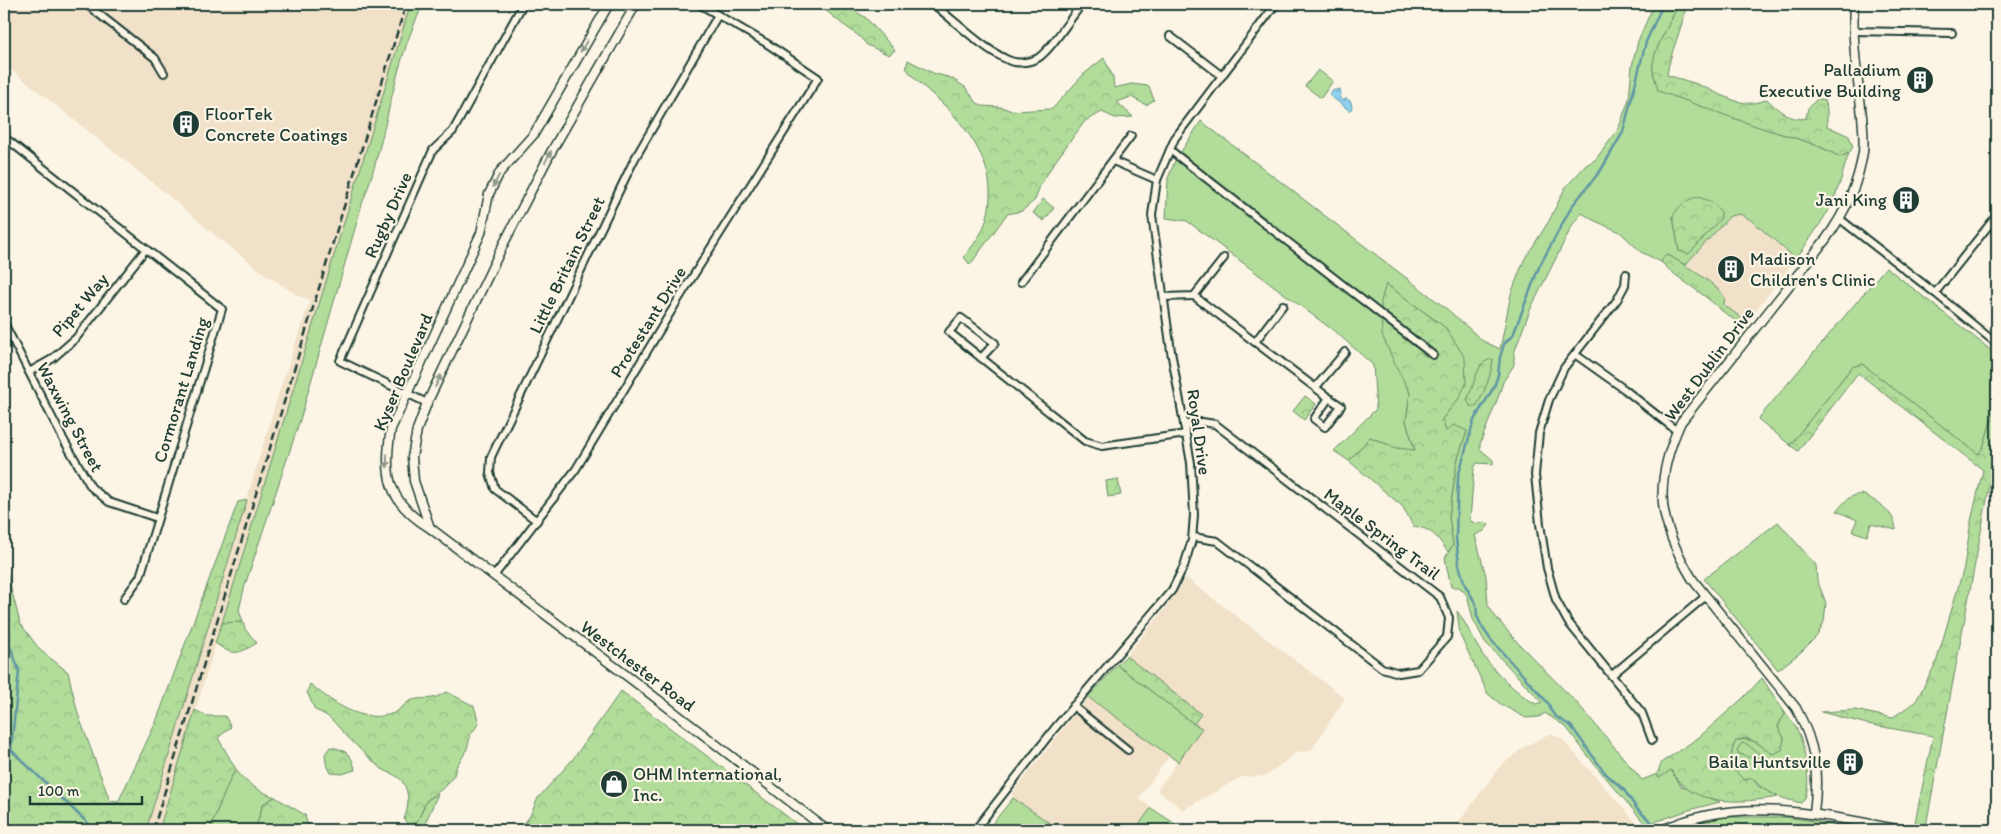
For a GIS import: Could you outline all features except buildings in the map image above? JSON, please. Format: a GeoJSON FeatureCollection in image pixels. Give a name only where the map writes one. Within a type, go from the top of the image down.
{"type":"FeatureCollection","features":[{"type":"Feature","properties":{"kind":"street"},"geometry":{"type":"LineString","coordinates":[[86,4],[155,58],[164,73]]}},
{"type":"Feature","properties":{"kind":"street","name":"Rugby Drive"},"geometry":{"type":"LineString","coordinates":[[428,403],[340,361],[433,150],[454,131],[523,4]]}},
{"type":"Feature","properties":{"kind":"street","name":"Kyser Boulevard"},"geometry":{"type":"LineString","coordinates":[[430,528],[414,518],[399,502],[388,477],[387,455],[391,429],[481,233],[489,194],[500,172],[534,134],[609,4]]}},
{"type":"Feature","properties":{"kind":"street","name":"Kyser Boulevard"},"geometry":{"type":"LineString","coordinates":[[430,528],[414,481],[412,457],[417,430],[502,247],[541,171],[636,4]]}},
{"type":"Feature","properties":{"kind":"street"},"geometry":{"type":"LineString","coordinates":[[699,4],[718,15]]}},
{"type":"Feature","properties":{"kind":"street"},"geometry":{"type":"LineString","coordinates":[[933,4],[993,51],[1009,60],[1022,63],[1038,58],[1082,4]]}},
{"type":"Feature","properties":{"kind":"street","name":"Royal Drive"},"geometry":{"type":"LineString","coordinates":[[975,830],[1073,706],[1172,590],[1184,566],[1192,537],[1194,515],[1192,480],[1152,215],[1157,180],[1175,138],[1276,4]]}},
{"type":"Feature","properties":{"kind":"street","name":"West Dublin Drive"},"geometry":{"type":"LineString","coordinates":[[1814,814],[1817,785],[1815,755],[1806,725],[1796,708],[1706,596],[1679,558],[1668,530],[1662,506],[1663,478],[1669,449],[1681,422],[1840,219],[1851,197],[1863,151],[1862,116],[1853,31],[1854,4]]}},
{"type":"Feature","properties":{"kind":"street","name":"Protestant Drive"},"geometry":{"type":"LineString","coordinates":[[494,576],[576,469],[678,300],[818,78],[766,43],[718,15]]}},
{"type":"Feature","properties":{"kind":"street","name":"Little Britain Street"},"geometry":{"type":"LineString","coordinates":[[536,521],[495,489],[490,473],[491,457],[634,160],[718,15]]}},
{"type":"Feature","properties":{"kind":"street"},"geometry":{"type":"LineString","coordinates":[[1853,31],[1952,33]]}},
{"type":"Feature","properties":{"kind":"street"},"geometry":{"type":"LineString","coordinates":[[1170,36],[1222,76]]}},
{"type":"Feature","properties":{"kind":"street"},"geometry":{"type":"LineString","coordinates":[[1021,282],[1131,136]]}},
{"type":"Feature","properties":{"kind":"street","name":"Cormorant Landing"},"geometry":{"type":"LineString","coordinates":[[4,137],[222,309],[140,577],[124,599]]}},
{"type":"Feature","properties":{"kind":"street"},"geometry":{"type":"LineString","coordinates":[[1170,150],[1433,356]]}},
{"type":"Feature","properties":{"kind":"street"},"geometry":{"type":"LineString","coordinates":[[1113,162],[1157,180]]}},
{"type":"Feature","properties":{"kind":"street"},"geometry":{"type":"LineString","coordinates":[[1935,293],[1997,216]]}},
{"type":"Feature","properties":{"kind":"street"},"geometry":{"type":"LineString","coordinates":[[1840,219],[1997,344]]}},
{"type":"Feature","properties":{"kind":"street","name":"Pipet Way"},"geometry":{"type":"LineString","coordinates":[[29,372],[52,359],[76,338],[146,249]]}},
{"type":"Feature","properties":{"kind":"street"},"geometry":{"type":"LineString","coordinates":[[1194,296],[1224,258]]}},
{"type":"Feature","properties":{"kind":"street"},"geometry":{"type":"LineString","coordinates":[[1626,274],[1625,285],[1617,300],[1564,368],[1553,392],[1539,433],[1535,475],[1547,568],[1556,600],[1568,622],[1642,713],[1652,740]]}},
{"type":"Feature","properties":{"kind":"street"},"geometry":{"type":"LineString","coordinates":[[1164,297],[1194,296],[1341,406],[1325,427],[1314,419],[1329,398]]}},
{"type":"Feature","properties":{"kind":"street"},"geometry":{"type":"LineString","coordinates":[[1255,342],[1283,304]]}},
{"type":"Feature","properties":{"kind":"street"},"geometry":{"type":"LineString","coordinates":[[981,358],[995,343],[961,318],[949,332],[981,358],[1085,441],[1102,446],[1186,434]]}},
{"type":"Feature","properties":{"kind":"street","name":"Waxwing Street"},"geometry":{"type":"LineString","coordinates":[[4,323],[62,437],[91,487],[109,502],[157,518]]}},
{"type":"Feature","properties":{"kind":"street"},"geometry":{"type":"LineString","coordinates":[[1316,387],[1345,352]]}},
{"type":"Feature","properties":{"kind":"street"},"geometry":{"type":"LineString","coordinates":[[1576,355],[1624,389],[1677,431]]}},
{"type":"Feature","properties":{"kind":"street","name":"Maple Spring Trail"},"geometry":{"type":"LineString","coordinates":[[1184,425],[1202,422],[1215,424],[1440,597],[1449,618],[1447,637],[1418,670],[1399,673],[1382,668],[1217,541],[1192,537]]}},
{"type":"Feature","properties":{"kind":"street","name":"Westchester Road"},"geometry":{"type":"LineString","coordinates":[[430,528],[827,830]]}},
{"type":"Feature","properties":{"kind":"street"},"geometry":{"type":"LineString","coordinates":[[1612,675],[1706,596]]}},
{"type":"Feature","properties":{"kind":"street"},"geometry":{"type":"LineString","coordinates":[[1073,706],[1128,750]]}},
{"type":"Feature","properties":{"kind":"street"},"geometry":{"type":"LineString","coordinates":[[1664,829],[1730,810],[1814,814],[1901,830]]}},
{"type":"Feature","properties":{"kind":"shaded area"},"geometry":{"type":"Polygon","coordinates":[[[10,4],[411,4],[159,830],[146,830],[280,389],[310,300],[297,295],[265,274],[4,64],[4,12],[10,4]]]}},
{"type":"Feature","properties":{"kind":"shaded area"},"geometry":{"type":"Polygon","coordinates":[[[1740,214],[1751,220],[1796,259],[1745,324],[1743,319],[1724,305],[1719,291],[1685,265],[1730,216],[1740,214]]]}},
{"type":"Feature","properties":{"kind":"shaded area"},"geometry":{"type":"Polygon","coordinates":[[[1186,578],[1345,698],[1311,751],[1297,752],[1266,776],[1241,777],[1183,810],[1157,790],[1202,728],[1194,724],[1200,714],[1126,656],[1167,606],[1186,578]]]}},
{"type":"Feature","properties":{"kind":"shaded area"},"geometry":{"type":"Polygon","coordinates":[[[1088,697],[1170,755],[1139,798],[1151,808],[1135,830],[1060,830],[1011,795],[1088,697]]]}},
{"type":"Feature","properties":{"kind":"shaded area"},"geometry":{"type":"Polygon","coordinates":[[[1550,733],[1562,739],[1641,828],[1638,830],[1453,830],[1500,766],[1523,748],[1550,733]]]}},
{"type":"Feature","properties":{"kind":"green space"},"geometry":{"type":"Polygon","coordinates":[[[818,4],[845,4],[865,17],[895,50],[889,55],[867,45],[859,36],[818,4]]]}},
{"type":"Feature","properties":{"kind":"green space"},"geometry":{"type":"Polygon","coordinates":[[[1654,4],[1678,4],[1656,52],[1653,73],[1657,84],[1732,117],[1810,143],[1840,157],[1849,153],[1839,186],[1829,209],[1796,259],[1751,220],[1740,214],[1730,216],[1685,265],[1666,254],[1661,262],[1641,252],[1620,232],[1582,213],[1573,224],[1530,310],[1514,353],[1514,365],[1503,382],[1480,444],[1480,449],[1493,460],[1493,464],[1477,463],[1474,468],[1470,521],[1478,524],[1485,522],[1489,525],[1484,531],[1475,535],[1486,576],[1488,605],[1495,616],[1518,643],[1578,704],[1642,780],[1657,774],[1658,777],[1671,769],[1681,786],[1720,802],[1689,810],[1646,825],[1595,765],[1566,727],[1545,713],[1539,717],[1526,718],[1502,705],[1488,694],[1460,635],[1457,611],[1482,654],[1493,668],[1514,689],[1529,700],[1536,704],[1542,702],[1485,642],[1473,619],[1467,595],[1459,587],[1451,587],[1445,558],[1453,545],[1449,517],[1457,461],[1467,431],[1446,432],[1442,419],[1459,398],[1446,328],[1386,284],[1395,364],[1410,393],[1406,421],[1415,451],[1396,448],[1370,437],[1349,461],[1334,451],[1376,409],[1373,365],[1338,334],[1187,221],[1166,218],[1168,178],[1175,161],[1201,121],[1447,309],[1483,341],[1500,349],[1511,294],[1524,260],[1549,221],[1565,188],[1586,165],[1595,160],[1618,130],[1629,99],[1632,66],[1638,41],[1654,4]],[[1673,216],[1679,251],[1703,239],[1673,216]],[[1481,364],[1473,390],[1467,399],[1481,398],[1489,378],[1481,364]]]}},
{"type":"Feature","properties":{"kind":"green space"},"geometry":{"type":"Polygon","coordinates":[[[1678,4],[1686,4],[1667,75],[1694,83],[1739,102],[1749,103],[1767,99],[1775,107],[1790,116],[1801,119],[1806,118],[1808,108],[1817,99],[1824,99],[1827,110],[1827,126],[1849,136],[1853,147],[1849,153],[1840,157],[1810,143],[1658,91],[1653,63],[1658,46],[1678,4]]]}},
{"type":"Feature","properties":{"kind":"green space"},"geometry":{"type":"Polygon","coordinates":[[[410,6],[421,9],[403,57],[378,155],[362,204],[300,420],[245,585],[239,610],[243,622],[222,623],[410,6]]]}},
{"type":"Feature","properties":{"kind":"green space"},"geometry":{"type":"Polygon","coordinates":[[[1104,58],[1113,77],[1114,88],[1131,84],[1149,86],[1154,100],[1146,105],[1131,97],[1117,102],[1133,117],[1115,118],[1102,112],[1085,121],[1054,163],[1040,186],[1035,200],[1022,211],[1007,214],[970,265],[964,257],[986,221],[990,190],[988,175],[978,148],[970,136],[950,111],[916,80],[906,68],[908,60],[933,73],[951,78],[965,87],[976,102],[982,106],[1001,107],[1012,111],[1052,109],[1084,74],[1104,58]]]}},
{"type":"Feature","properties":{"kind":"green space"},"geometry":{"type":"Polygon","coordinates":[[[1318,70],[1333,81],[1321,98],[1305,86],[1318,70]]]}},
{"type":"Feature","properties":{"kind":"green space"},"geometry":{"type":"Polygon","coordinates":[[[1698,197],[1712,202],[1721,212],[1721,218],[1689,254],[1679,251],[1673,216],[1683,203],[1698,197]]]}},
{"type":"Feature","properties":{"kind":"green space"},"geometry":{"type":"Polygon","coordinates":[[[1043,199],[1054,208],[1044,221],[1033,213],[1043,199]]]}},
{"type":"Feature","properties":{"kind":"green space"},"geometry":{"type":"Polygon","coordinates":[[[1666,254],[1715,286],[1724,297],[1724,305],[1743,319],[1745,324],[1729,316],[1661,262],[1666,254]]]}},
{"type":"Feature","properties":{"kind":"green space"},"geometry":{"type":"Polygon","coordinates":[[[1886,267],[1997,355],[1997,401],[1983,448],[1979,455],[1862,364],[1852,367],[1790,445],[1758,419],[1886,267]]]}},
{"type":"Feature","properties":{"kind":"green space"},"geometry":{"type":"Polygon","coordinates":[[[1386,284],[1446,328],[1465,358],[1466,384],[1459,398],[1442,419],[1446,431],[1454,425],[1467,431],[1457,461],[1449,517],[1453,545],[1448,552],[1430,532],[1413,526],[1403,507],[1349,461],[1370,437],[1396,448],[1415,450],[1406,421],[1410,393],[1382,335],[1381,301],[1386,284]]]}},
{"type":"Feature","properties":{"kind":"green space"},"geometry":{"type":"Polygon","coordinates":[[[1493,359],[1482,395],[1476,406],[1470,406],[1467,399],[1476,375],[1482,364],[1493,359]]]}},
{"type":"Feature","properties":{"kind":"green space"},"geometry":{"type":"Polygon","coordinates":[[[1862,364],[1978,454],[1983,448],[1997,401],[1997,446],[1926,826],[1915,822],[1933,736],[1867,724],[1821,712],[1855,710],[1892,718],[1916,701],[1936,663],[1964,567],[1971,521],[1983,470],[1858,373],[1798,451],[1790,445],[1852,367],[1862,364]]]}},
{"type":"Feature","properties":{"kind":"green space"},"geometry":{"type":"Polygon","coordinates":[[[1305,396],[1316,404],[1304,420],[1293,411],[1305,396]]]}},
{"type":"Feature","properties":{"kind":"green space"},"geometry":{"type":"Polygon","coordinates":[[[1118,479],[1121,495],[1108,497],[1106,481],[1118,479]]]}},
{"type":"Feature","properties":{"kind":"green space"},"geometry":{"type":"Polygon","coordinates":[[[1862,494],[1874,500],[1889,513],[1896,530],[1871,524],[1867,536],[1852,531],[1857,520],[1837,511],[1848,499],[1862,494]]]}},
{"type":"Feature","properties":{"kind":"green space"},"geometry":{"type":"Polygon","coordinates":[[[247,500],[146,830],[4,830],[4,560],[20,623],[40,650],[68,672],[78,714],[110,801],[118,802],[156,722],[238,502],[247,500]]]}},
{"type":"Feature","properties":{"kind":"green space"},"geometry":{"type":"Polygon","coordinates":[[[1778,522],[1816,565],[1817,580],[1826,603],[1824,622],[1817,636],[1801,652],[1778,670],[1704,579],[1778,522]]]}},
{"type":"Feature","properties":{"kind":"green space"},"geometry":{"type":"Polygon","coordinates":[[[243,622],[245,629],[257,643],[240,652],[232,652],[215,643],[222,623],[243,622]]]}},
{"type":"Feature","properties":{"kind":"green space"},"geometry":{"type":"Polygon","coordinates":[[[1126,656],[1201,714],[1194,724],[1117,665],[1126,656]]]}},
{"type":"Feature","properties":{"kind":"green space"},"geometry":{"type":"Polygon","coordinates":[[[1117,665],[1194,724],[1202,728],[1178,762],[1088,697],[1117,665]]]}},
{"type":"Feature","properties":{"kind":"green space"},"geometry":{"type":"Polygon","coordinates":[[[1762,678],[1785,715],[1778,727],[1784,738],[1782,750],[1773,754],[1756,742],[1745,738],[1736,741],[1731,757],[1733,767],[1740,776],[1745,780],[1752,778],[1758,786],[1778,797],[1749,801],[1718,800],[1704,797],[1691,791],[1680,782],[1671,770],[1659,778],[1657,774],[1662,762],[1698,738],[1743,698],[1762,678]]]}},
{"type":"Feature","properties":{"kind":"green space"},"geometry":{"type":"Polygon","coordinates":[[[310,684],[339,705],[360,714],[371,716],[394,713],[410,701],[433,698],[447,692],[474,706],[479,723],[471,734],[466,752],[446,786],[427,800],[417,822],[408,825],[404,819],[408,800],[405,785],[402,781],[382,769],[330,719],[315,710],[307,692],[310,684]]]}},
{"type":"Feature","properties":{"kind":"green space"},"geometry":{"type":"Polygon","coordinates":[[[621,691],[805,830],[519,830],[530,816],[538,798],[573,759],[621,691]]]}},
{"type":"Feature","properties":{"kind":"green space"},"geometry":{"type":"Polygon","coordinates":[[[195,710],[207,716],[225,716],[231,727],[218,738],[237,771],[232,775],[209,830],[159,830],[195,710]]]}},
{"type":"Feature","properties":{"kind":"green space"},"geometry":{"type":"Polygon","coordinates":[[[1783,710],[1797,729],[1804,751],[1808,781],[1805,798],[1801,803],[1774,795],[1762,788],[1752,778],[1745,780],[1736,772],[1731,758],[1736,741],[1741,740],[1756,742],[1773,754],[1784,738],[1778,727],[1785,715],[1783,710]]]}},
{"type":"Feature","properties":{"kind":"green space"},"geometry":{"type":"Polygon","coordinates":[[[1742,743],[1747,744],[1763,757],[1753,758],[1739,754],[1737,750],[1742,743]]]}},
{"type":"Feature","properties":{"kind":"green space"},"geometry":{"type":"Polygon","coordinates":[[[330,747],[344,751],[352,760],[355,770],[342,774],[331,773],[326,763],[325,754],[330,747]]]}},
{"type":"Feature","properties":{"kind":"green space"},"geometry":{"type":"Polygon","coordinates":[[[237,771],[254,787],[275,797],[263,804],[255,830],[209,830],[232,775],[237,771]]]}},
{"type":"Feature","properties":{"kind":"green space"},"geometry":{"type":"Polygon","coordinates":[[[438,794],[422,830],[412,830],[408,825],[417,822],[427,800],[438,794]]]}},
{"type":"Feature","properties":{"kind":"green space"},"geometry":{"type":"Polygon","coordinates":[[[275,797],[305,815],[307,823],[321,830],[255,830],[263,804],[275,797]]]}},
{"type":"Feature","properties":{"kind":"green space"},"geometry":{"type":"Polygon","coordinates":[[[1013,798],[1060,830],[987,830],[1013,798]]]}},
{"type":"Feature","properties":{"kind":"green space"},"geometry":{"type":"Polygon","coordinates":[[[1151,808],[1183,829],[1183,830],[1135,830],[1151,808]]]}},
{"type":"Feature","properties":{"kind":"green space"},"geometry":{"type":"Polygon","coordinates":[[[1724,817],[1783,817],[1815,821],[1855,830],[1682,830],[1698,823],[1724,817]]]}},
{"type":"Feature","properties":{"kind":"water"},"geometry":{"type":"Polygon","coordinates":[[[1340,89],[1341,95],[1339,97],[1344,101],[1346,98],[1351,102],[1352,108],[1350,111],[1329,95],[1332,91],[1340,89]]]}},
{"type":"Feature","properties":{"kind":"waterway"},"geometry":{"type":"LineString","coordinates":[[1660,830],[1637,809],[1624,790],[1605,773],[1571,726],[1555,716],[1549,704],[1491,640],[1482,627],[1477,616],[1476,604],[1465,585],[1459,565],[1456,538],[1458,477],[1474,420],[1494,387],[1504,344],[1513,335],[1539,267],[1572,206],[1601,170],[1623,132],[1646,42],[1663,4]]}},
{"type":"Feature","properties":{"kind":"waterway"},"geometry":{"type":"LineString","coordinates":[[4,622],[5,638],[19,671],[11,750]]}},
{"type":"Feature","properties":{"kind":"waterway"},"geometry":{"type":"LineString","coordinates":[[4,740],[11,750],[95,830]]}},
{"type":"Feature","properties":{"kind":"railway"},"geometry":{"type":"LineString","coordinates":[[153,830],[406,4]]}},
{"type":"Feature","properties":{"kind":"place","name":"Palladium Executive Building"},"geometry":{"type":"Point","coordinates":[1920,80]}},
{"type":"Feature","properties":{"kind":"place","name":"FloorTek Concrete Coatings"},"geometry":{"type":"Point","coordinates":[186,124]}},
{"type":"Feature","properties":{"kind":"place","name":"Jani King"},"geometry":{"type":"Point","coordinates":[1906,200]}},
{"type":"Feature","properties":{"kind":"place","name":"Madison Children's Clinic"},"geometry":{"type":"Point","coordinates":[1731,269]}},
{"type":"Feature","properties":{"kind":"place","name":"Baila Huntsville"},"geometry":{"type":"Point","coordinates":[1850,762]}},
{"type":"Feature","properties":{"kind":"place","name":"OHM International, Inc."},"geometry":{"type":"Point","coordinates":[614,784]}}]}
